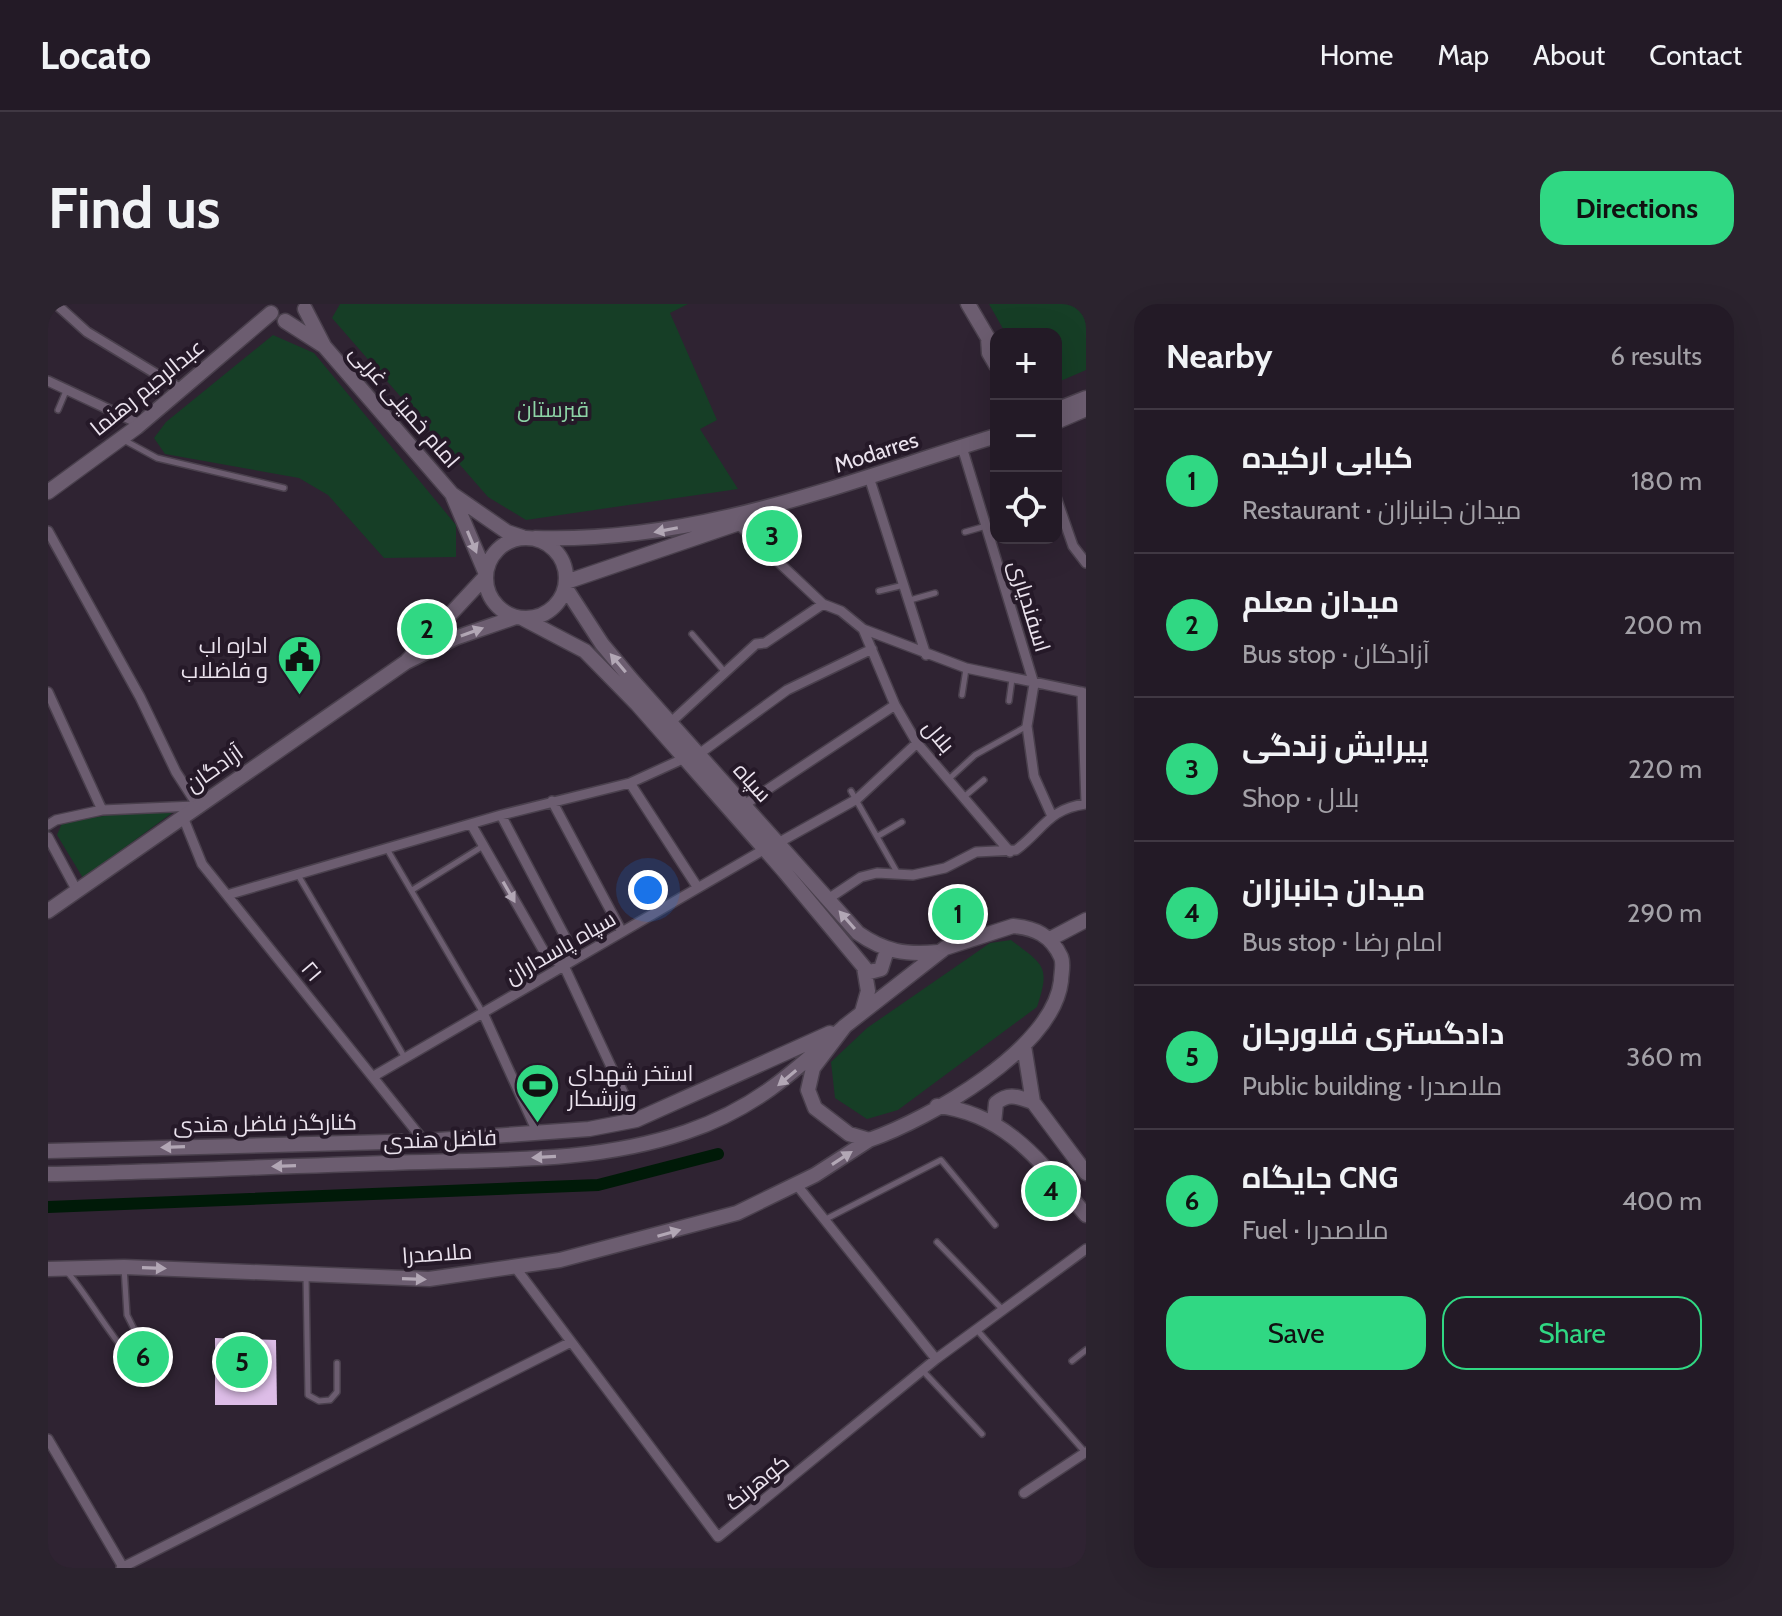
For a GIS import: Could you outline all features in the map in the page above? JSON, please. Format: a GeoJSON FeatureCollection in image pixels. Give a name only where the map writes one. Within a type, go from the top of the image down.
{"type":"FeatureCollection","features":[{"type":"Feature","properties":{"kind":"main road"},"geometry":{"type":"LineString","coordinates":[[968,304],[990,338]]}},
{"type":"Feature","properties":{"kind":"main road"},"geometry":{"type":"LineString","coordinates":[[285,321],[297,319],[305,306]]}},
{"type":"Feature","properties":{"kind":"main road","name":"امام خمینی غربی"},"geometry":{"type":"LineString","coordinates":[[305,306],[324,346],[452,494],[507,532],[528,538]]}},
{"type":"Feature","properties":{"kind":"main road","name":"عبدالرحیم رهنما"},"geometry":{"type":"LineString","coordinates":[[50,487],[140,424],[270,308]]}},
{"type":"Feature","properties":{"kind":"main road","name":"امام خمینی غربی"},"geometry":{"type":"LineString","coordinates":[[270,308],[324,346]]}},
{"type":"Feature","properties":{"kind":"main road"},"geometry":{"type":"LineString","coordinates":[[1062,408],[1086,398]]}},
{"type":"Feature","properties":{"kind":"main road"},"geometry":{"type":"LineString","coordinates":[[1062,419],[1086,409]]}},
{"type":"Feature","properties":{"kind":"main road","name":"Modarres"},"geometry":{"type":"LineString","coordinates":[[528,538],[612,538],[770,509],[990,438]]}},
{"type":"Feature","properties":{"kind":"main road","name":"امام خمینی غربی"},"geometry":{"type":"LineString","coordinates":[[452,494],[486,575]]}},
{"type":"Feature","properties":{"kind":"main road","name":"Modarres"},"geometry":{"type":"LineString","coordinates":[[566,584],[739,525],[770,509]]}},
{"type":"Feature","properties":{"kind":"main road"},"geometry":{"type":"LineString","coordinates":[[528,538],[557,552],[564,563],[566,584],[551,610],[455,638],[406,662],[486,575],[498,548],[528,538]]}},
{"type":"Feature","properties":{"kind":"main road"},"geometry":{"type":"LineString","coordinates":[[486,575],[494,602],[519,618]]}},
{"type":"Feature","properties":{"kind":"main road","name":"سپاه"},"geometry":{"type":"LineString","coordinates":[[566,584],[602,644],[670,723],[692,756],[772,846],[828,899],[858,933],[887,950],[910,955],[941,951]]}},
{"type":"Feature","properties":{"kind":"main road","name":"سپاه"},"geometry":{"type":"LineString","coordinates":[[519,618],[585,651],[744,805],[857,955],[866,973]]}},
{"type":"Feature","properties":{"kind":"main road","name":"آزادگان"},"geometry":{"type":"LineString","coordinates":[[48,911],[406,662]]}},
{"type":"Feature","properties":{"kind":"main road"},"geometry":{"type":"LineString","coordinates":[[869,1140],[829,1121],[815,1108],[808,1090],[813,1068],[845,1026],[941,951],[1013,926],[1033,928],[1050,939],[1086,920]]}},
{"type":"Feature","properties":{"kind":"main road","name":"ملاصدرا"},"geometry":{"type":"LineString","coordinates":[[56,1269],[124,1267],[429,1279],[560,1260],[724,1217],[815,1175],[869,1140],[937,1106],[1011,1060],[1042,1028],[1058,1003],[1063,961],[1050,939]]}},
{"type":"Feature","properties":{"kind":"main road"},"geometry":{"type":"LineString","coordinates":[[861,1013],[868,991],[866,973],[881,969],[887,950]]}},
{"type":"Feature","properties":{"kind":"main road","name":"کنارگذر فاضل هندی"},"geometry":{"type":"LineString","coordinates":[[48,1151],[424,1141],[538,1134],[636,1120],[845,1026]]}},
{"type":"Feature","properties":{"kind":"main road","name":"فاضل هندی"},"geometry":{"type":"LineString","coordinates":[[48,1174],[542,1157],[629,1148],[688,1131],[755,1101],[781,1084],[845,1026]]}},
{"type":"Feature","properties":{"kind":"main road"},"geometry":{"type":"LineString","coordinates":[[1024,1046],[1033,1102],[1086,1173]]}},
{"type":"Feature","properties":{"kind":"main road"},"geometry":{"type":"LineString","coordinates":[[994,1123],[996,1103],[1003,1097],[1013,1095],[1033,1102]]}},
{"type":"Feature","properties":{"kind":"main road"},"geometry":{"type":"LineString","coordinates":[[937,1106],[953,1108],[1012,1133],[1086,1215]]}},
{"type":"Feature","properties":{"kind":"street"},"geometry":{"type":"LineString","coordinates":[[56,304],[87,332],[181,389]]}},
{"type":"Feature","properties":{"kind":"street"},"geometry":{"type":"LineString","coordinates":[[48,381],[140,424]]}},
{"type":"Feature","properties":{"kind":"street","name":"اسفندیاری"},"geometry":{"type":"LineString","coordinates":[[962,447],[1034,684]]}},
{"type":"Feature","properties":{"kind":"street"},"geometry":{"type":"LineString","coordinates":[[869,477],[926,655]]}},
{"type":"Feature","properties":{"kind":"street"},"geometry":{"type":"LineString","coordinates":[[1062,514],[1073,546],[1086,563]]}},
{"type":"Feature","properties":{"kind":"street"},"geometry":{"type":"LineString","coordinates":[[739,525],[823,604],[841,611],[863,629],[966,668],[1084,692],[1086,803],[1064,807],[1051,814],[1027,842],[1010,852],[976,852],[945,868],[861,877],[828,899]]}},
{"type":"Feature","properties":{"kind":"street"},"geometry":{"type":"LineString","coordinates":[[48,531],[140,697],[176,772],[198,806]]}},
{"type":"Feature","properties":{"kind":"street"},"geometry":{"type":"LineString","coordinates":[[670,723],[756,644],[765,643],[823,604]]}},
{"type":"Feature","properties":{"kind":"street","name":"بلال"},"geometry":{"type":"LineString","coordinates":[[863,629],[895,705],[917,743],[1010,852]]}},
{"type":"Feature","properties":{"kind":"street"},"geometry":{"type":"LineString","coordinates":[[227,895],[501,815],[630,783],[692,756],[787,690],[872,649]]}},
{"type":"Feature","properties":{"kind":"street"},"geometry":{"type":"LineString","coordinates":[[1034,684],[1027,726],[1034,776],[1051,814]]}},
{"type":"Feature","properties":{"kind":"street"},"geometry":{"type":"LineString","coordinates":[[48,692],[102,810]]}},
{"type":"Feature","properties":{"kind":"street"},"geometry":{"type":"LineString","coordinates":[[744,805],[895,705]]}},
{"type":"Feature","properties":{"kind":"street","name":"سپاه پاسداران"},"geometry":{"type":"LineString","coordinates":[[374,1076],[772,846],[854,795],[917,743]]}},
{"type":"Feature","properties":{"kind":"street"},"geometry":{"type":"LineString","coordinates":[[630,783],[698,888]]}},
{"type":"Feature","properties":{"kind":"street"},"geometry":{"type":"LineString","coordinates":[[552,801],[622,932]]}},
{"type":"Feature","properties":{"kind":"street"},"geometry":{"type":"LineString","coordinates":[[48,825],[56,820],[102,810],[198,806]]}},
{"type":"Feature","properties":{"kind":"street"},"geometry":{"type":"LineString","coordinates":[[501,815],[571,948],[564,966]]}},
{"type":"Feature","properties":{"kind":"street","name":"۲۱"},"geometry":{"type":"LineString","coordinates":[[183,817],[202,864],[424,1141]]}},
{"type":"Feature","properties":{"kind":"street"},"geometry":{"type":"LineString","coordinates":[[471,824],[546,955],[564,966],[636,1120]]}},
{"type":"Feature","properties":{"kind":"street"},"geometry":{"type":"LineString","coordinates":[[48,837],[77,891]]}},
{"type":"Feature","properties":{"kind":"street"},"geometry":{"type":"LineString","coordinates":[[483,1013],[538,1134]]}},
{"type":"Feature","properties":{"kind":"street"},"geometry":{"type":"LineString","coordinates":[[796,1184],[936,1359]]}},
{"type":"Feature","properties":{"kind":"street","name":"کوهرنگ"},"geometry":{"type":"LineString","coordinates":[[515,1267],[718,1537],[936,1359],[1086,1249]]}},
{"type":"Feature","properties":{"kind":"street"},"geometry":{"type":"LineString","coordinates":[[48,1439],[122,1568],[571,1342]]}},
{"type":"Feature","properties":{"kind":"street"},"geometry":{"type":"LineString","coordinates":[[1024,1493],[1086,1452]]}},
{"type":"Feature","properties":{"kind":"lane"},"geometry":{"type":"LineString","coordinates":[[58,410],[67,390]]}},
{"type":"Feature","properties":{"kind":"lane"},"geometry":{"type":"LineString","coordinates":[[121,438],[157,458],[284,488]]}},
{"type":"Feature","properties":{"kind":"lane"},"geometry":{"type":"LineString","coordinates":[[965,532],[987,526]]}},
{"type":"Feature","properties":{"kind":"lane"},"geometry":{"type":"LineString","coordinates":[[879,591],[905,585]]}},
{"type":"Feature","properties":{"kind":"lane"},"geometry":{"type":"LineString","coordinates":[[910,600],[935,593]]}},
{"type":"Feature","properties":{"kind":"lane"},"geometry":{"type":"LineString","coordinates":[[692,634],[725,672]]}},
{"type":"Feature","properties":{"kind":"lane"},"geometry":{"type":"LineString","coordinates":[[962,695],[966,668]]}},
{"type":"Feature","properties":{"kind":"lane"},"geometry":{"type":"LineString","coordinates":[[1009,701],[1012,679]]}},
{"type":"Feature","properties":{"kind":"lane"},"geometry":{"type":"LineString","coordinates":[[950,778],[975,755],[1027,726]]}},
{"type":"Feature","properties":{"kind":"lane"},"geometry":{"type":"LineString","coordinates":[[965,796],[984,780]]}},
{"type":"Feature","properties":{"kind":"lane"},"geometry":{"type":"LineString","coordinates":[[854,795],[899,875]]}},
{"type":"Feature","properties":{"kind":"lane"},"geometry":{"type":"LineString","coordinates":[[878,836],[902,822]]}},
{"type":"Feature","properties":{"kind":"lane"},"geometry":{"type":"LineString","coordinates":[[412,890],[483,846]]}},
{"type":"Feature","properties":{"kind":"lane"},"geometry":{"type":"LineString","coordinates":[[387,848],[483,1013]]}},
{"type":"Feature","properties":{"kind":"lane"},"geometry":{"type":"LineString","coordinates":[[298,874],[405,1058]]}},
{"type":"Feature","properties":{"kind":"lane"},"geometry":{"type":"LineString","coordinates":[[825,1220],[941,1160],[995,1225]]}},
{"type":"Feature","properties":{"kind":"lane"},"geometry":{"type":"LineString","coordinates":[[937,1242],[1003,1310]]}},
{"type":"Feature","properties":{"kind":"lane"},"geometry":{"type":"LineString","coordinates":[[56,1269],[86,1292],[125,1352],[138,1362],[145,1351],[127,1315],[124,1267]]}},
{"type":"Feature","properties":{"kind":"lane"},"geometry":{"type":"LineString","coordinates":[[306,1274],[308,1395],[319,1401],[330,1400],[337,1392],[337,1363]]}},
{"type":"Feature","properties":{"kind":"lane"},"geometry":{"type":"LineString","coordinates":[[976,1330],[1086,1452]]}},
{"type":"Feature","properties":{"kind":"lane"},"geometry":{"type":"LineString","coordinates":[[1072,1361],[1086,1350]]}},
{"type":"Feature","properties":{"kind":"lane"},"geometry":{"type":"LineString","coordinates":[[922,1370],[982,1434]]}},
{"type":"Feature","properties":{"kind":"green space","name":"قبرستان"},"geometry":{"type":"Polygon","coordinates":[[[340,304],[688,304],[670,313],[717,420],[700,429],[738,489],[526,520],[488,497],[332,318],[340,304]]]}},
{"type":"Feature","properties":{"kind":"green space"},"geometry":{"type":"Polygon","coordinates":[[[989,304],[1086,304],[1086,370],[1062,380],[1062,328],[1003,328],[989,304]]]}},
{"type":"Feature","properties":{"kind":"green space"},"geometry":{"type":"Polygon","coordinates":[[[273,335],[314,353],[456,525],[456,557],[384,558],[328,495],[299,478],[165,454],[154,438],[166,422],[273,335]]]}},
{"type":"Feature","properties":{"kind":"green space"},"geometry":{"type":"Polygon","coordinates":[[[121,813],[172,813],[83,878],[57,835],[62,823],[121,813]]]}},
{"type":"Feature","properties":{"kind":"green space"},"geometry":{"type":"Polygon","coordinates":[[[1011,940],[1041,967],[1043,982],[1037,1007],[898,1110],[867,1119],[835,1098],[831,1062],[867,1028],[990,943],[1011,940]]]}},
{"type":"Feature","properties":{"kind":"building"},"geometry":{"type":"Polygon","coordinates":[[[215,1338],[276,1340],[277,1405],[215,1405],[215,1338]]]}},
{"type":"Feature","properties":{"kind":"waterway"},"geometry":{"type":"LineString","coordinates":[[48,1207],[598,1185],[718,1154]]}},
{"type":"Feature","properties":{"kind":"place","name":"پیرایش زندگی"},"geometry":{"type":"Point","coordinates":[772,536]}},
{"type":"Feature","properties":{"kind":"place","name":"میدان معلم"},"geometry":{"type":"Point","coordinates":[427,629]}},
{"type":"Feature","properties":{"kind":"place","name":"اداره اب و فاضلاب"},"geometry":{"type":"Point","coordinates":[299,697]}},
{"type":"Feature","properties":{"kind":"place","name":"کبابی ارکیده"},"geometry":{"type":"Point","coordinates":[958,914]}},
{"type":"Feature","properties":{"kind":"place","name":"استخر شهدای ورزشکار"},"geometry":{"type":"Point","coordinates":[537,1125]}},
{"type":"Feature","properties":{"kind":"place","name":"میدان جانبازان"},"geometry":{"type":"Point","coordinates":[1051,1191]}},
{"type":"Feature","properties":{"kind":"place","name":"جایگاه CNG"},"geometry":{"type":"Point","coordinates":[143,1357]}},
{"type":"Feature","properties":{"kind":"place","name":"دادگستری فلاورجان"},"geometry":{"type":"Point","coordinates":[242,1362]}}]}
